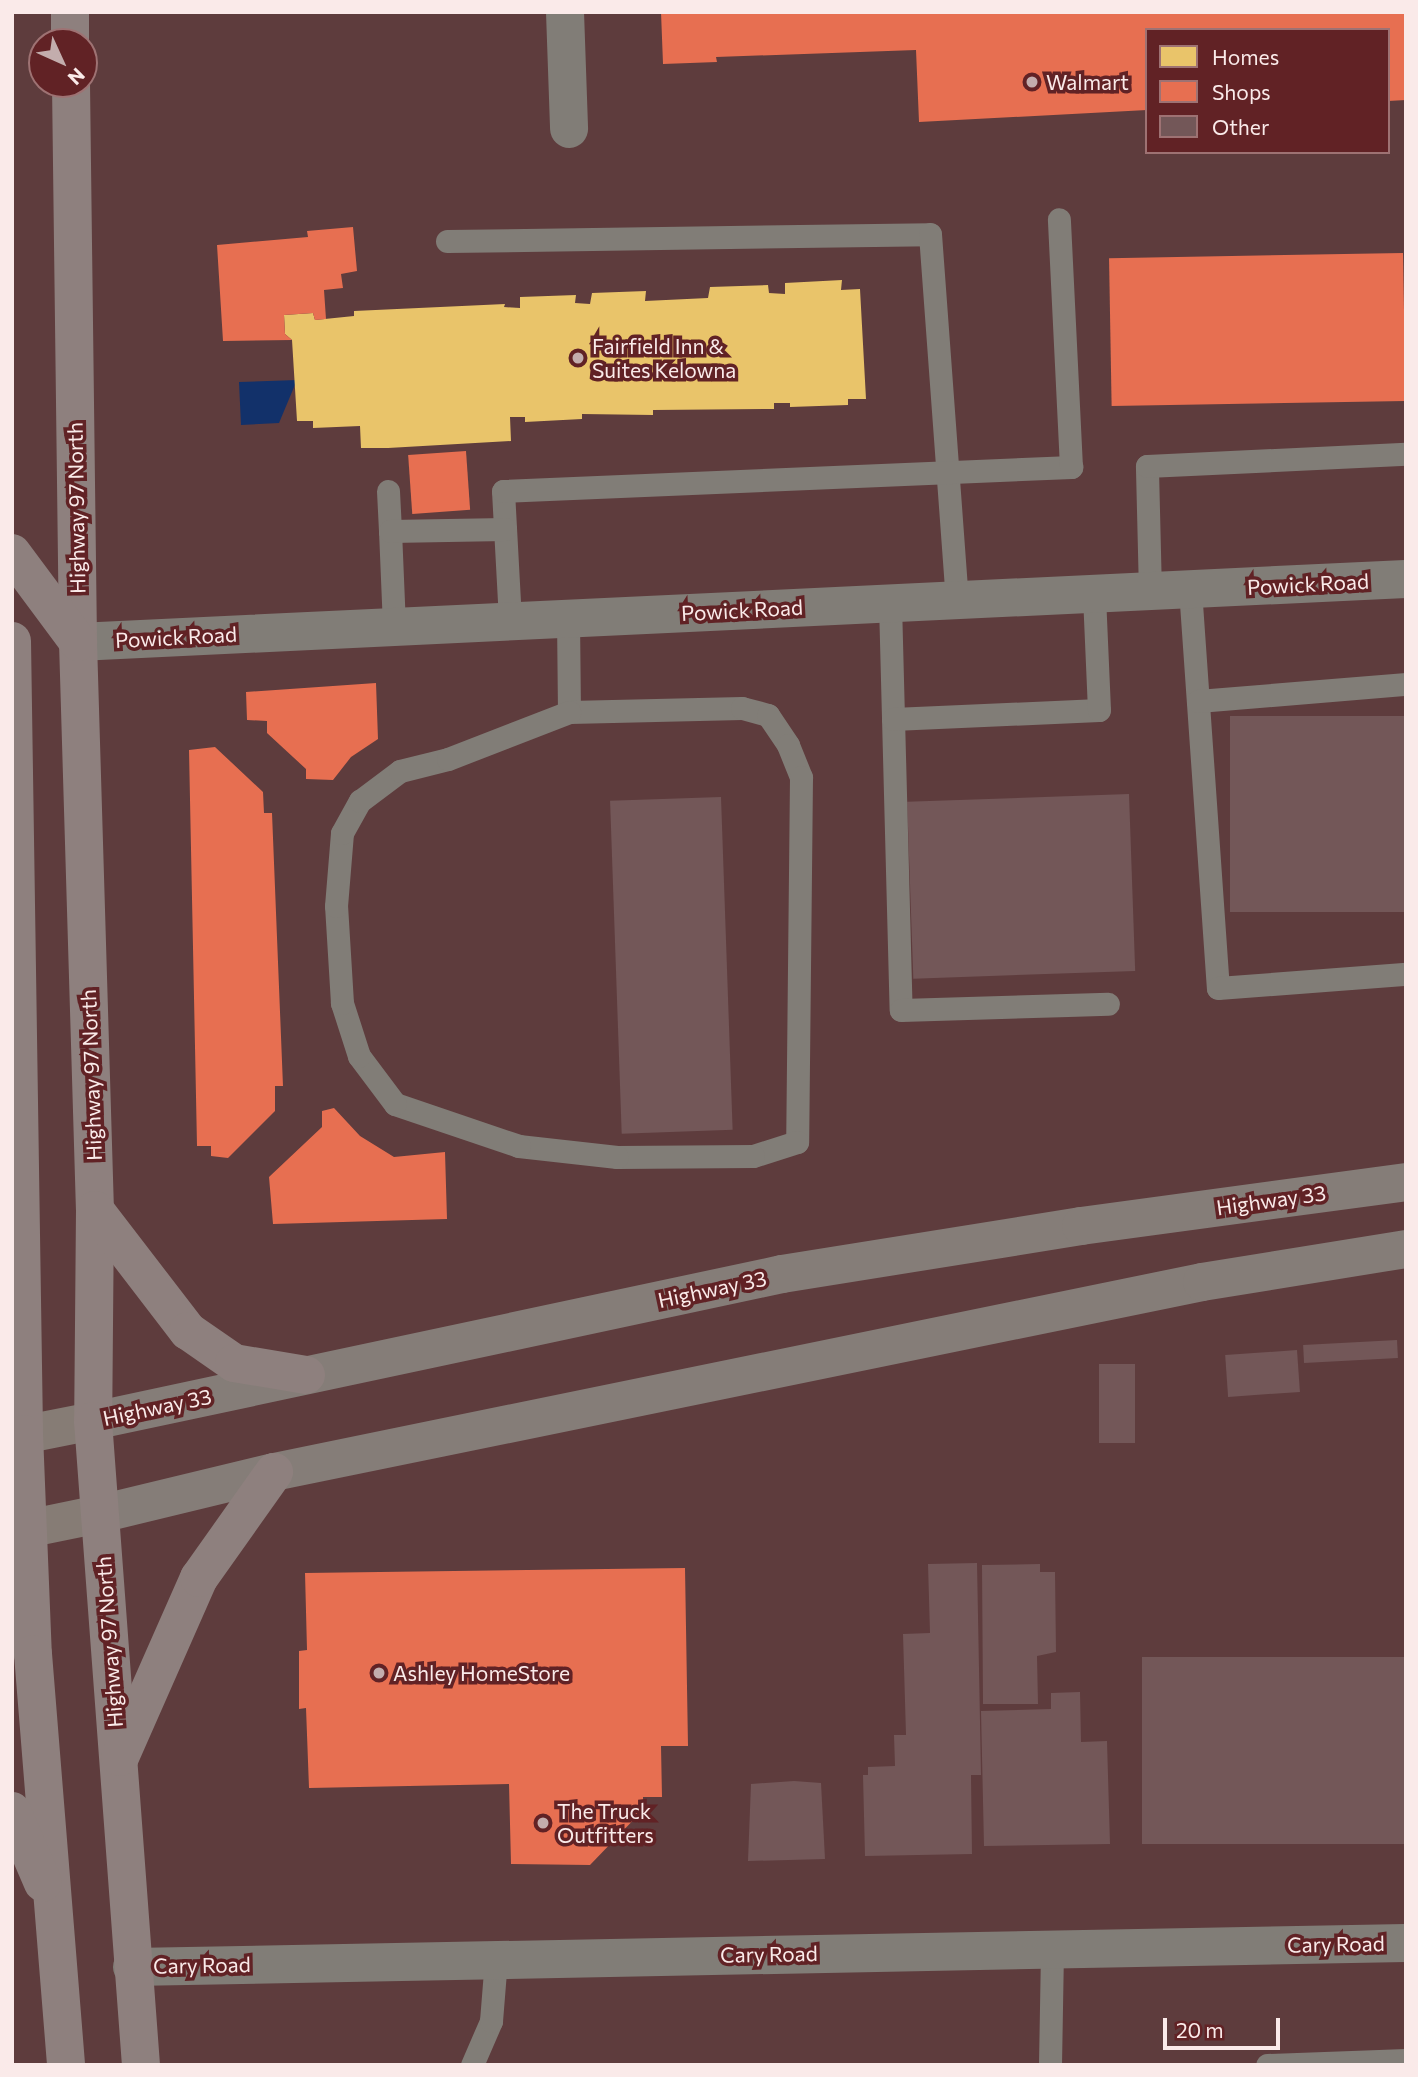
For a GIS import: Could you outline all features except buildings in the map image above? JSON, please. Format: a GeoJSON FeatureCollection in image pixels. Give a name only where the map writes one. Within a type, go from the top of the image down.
{"type":"FeatureCollection","features":[{"type":"Feature","properties":{"kind":"highway","name":"Highway 97 North"},"geometry":{"type":"LineString","coordinates":[[71,98],[78,642],[95,1210],[93,1421],[141,2065]]}},
{"type":"Feature","properties":{"kind":"highway"},"geometry":{"type":"LineString","coordinates":[[12,554],[78,642]]}},
{"type":"Feature","properties":{"kind":"highway"},"geometry":{"type":"LineString","coordinates":[[12,640],[21,1530],[58,1919],[66,2065]]}},
{"type":"Feature","properties":{"kind":"highway"},"geometry":{"type":"LineString","coordinates":[[95,1210],[188,1331],[234,1363],[306,1375]]}},
{"type":"Feature","properties":{"kind":"highway"},"geometry":{"type":"LineString","coordinates":[[118,1762],[199,1578],[274,1472]]}},
{"type":"Feature","properties":{"kind":"highway"},"geometry":{"type":"LineString","coordinates":[[12,1811],[58,1919]]}},
{"type":"Feature","properties":{"kind":"main road","name":"Highway 33"},"geometry":{"type":"LineString","coordinates":[[18,1436],[782,1274],[1081,1226],[1406,1181]]}},
{"type":"Feature","properties":{"kind":"main road"},"geometry":{"type":"LineString","coordinates":[[21,1530],[274,1472],[1202,1282],[1406,1249]]}},
{"type":"Feature","properties":{"kind":"street"},"geometry":{"type":"LineString","coordinates":[[565,12],[569,129]]}},
{"type":"Feature","properties":{"kind":"street","name":"Powick Road"},"geometry":{"type":"LineString","coordinates":[[78,642],[1406,579]]}},
{"type":"Feature","properties":{"kind":"street","name":"Cary Road"},"geometry":{"type":"LineString","coordinates":[[132,1966],[1406,1942]]}},
{"type":"Feature","properties":{"kind":"lane"},"geometry":{"type":"LineString","coordinates":[[510,620],[503,491],[1071,467],[1059,219]]}},
{"type":"Feature","properties":{"kind":"lane"},"geometry":{"type":"LineString","coordinates":[[447,241],[930,234],[957,600]]}},
{"type":"Feature","properties":{"kind":"lane"},"geometry":{"type":"LineString","coordinates":[[1150,592],[1147,466],[1406,454]]}},
{"type":"Feature","properties":{"kind":"lane"},"geometry":{"type":"LineString","coordinates":[[388,491],[394,626]]}},
{"type":"Feature","properties":{"kind":"lane"},"geometry":{"type":"LineString","coordinates":[[390,531],[505,529]]}},
{"type":"Feature","properties":{"kind":"lane"},"geometry":{"type":"LineString","coordinates":[[1190,589],[1218,988],[1406,974]]}},
{"type":"Feature","properties":{"kind":"lane"},"geometry":{"type":"LineString","coordinates":[[893,719],[1099,710],[1094,594]]}},
{"type":"Feature","properties":{"kind":"lane"},"geometry":{"type":"LineString","coordinates":[[890,603],[901,1010],[1108,1004]]}},
{"type":"Feature","properties":{"kind":"lane"},"geometry":{"type":"LineString","coordinates":[[568,618],[569,712]]}},
{"type":"Feature","properties":{"kind":"lane"},"geometry":{"type":"LineString","coordinates":[[1198,701],[1406,684]]}},
{"type":"Feature","properties":{"kind":"lane"},"geometry":{"type":"LineString","coordinates":[[743,708],[768,715],[788,745],[801,777],[797,1143],[753,1156],[617,1157],[519,1146],[395,1104],[359,1056],[342,1003],[336,906],[342,833],[360,801],[400,772],[448,759],[569,712],[743,708]]}},
{"type":"Feature","properties":{"kind":"lane"},"geometry":{"type":"LineString","coordinates":[[1050,2065],[1052,1949]]}},
{"type":"Feature","properties":{"kind":"lane"},"geometry":{"type":"LineString","coordinates":[[472,2065],[491,2021],[496,1959]]}},
{"type":"Feature","properties":{"kind":"lane"},"geometry":{"type":"LineString","coordinates":[[1267,2065],[1406,2060]]}},
{"type":"Feature","properties":{"kind":"water"},"geometry":{"type":"Polygon","coordinates":[[[297,380],[279,423],[241,425],[239,382],[297,380]]]}},
{"type":"Feature","properties":{"kind":"place","name":"Walmart"},"geometry":{"type":"Point","coordinates":[1032,82]}},
{"type":"Feature","properties":{"kind":"place","name":"Fairfield Inn & Suites Kelowna"},"geometry":{"type":"Point","coordinates":[578,358]}},
{"type":"Feature","properties":{"kind":"place","name":"Ashley HomeStore"},"geometry":{"type":"Point","coordinates":[379,1673]}},
{"type":"Feature","properties":{"kind":"place","name":"The Truck Outfitters"},"geometry":{"type":"Point","coordinates":[543,1823]}}]}
